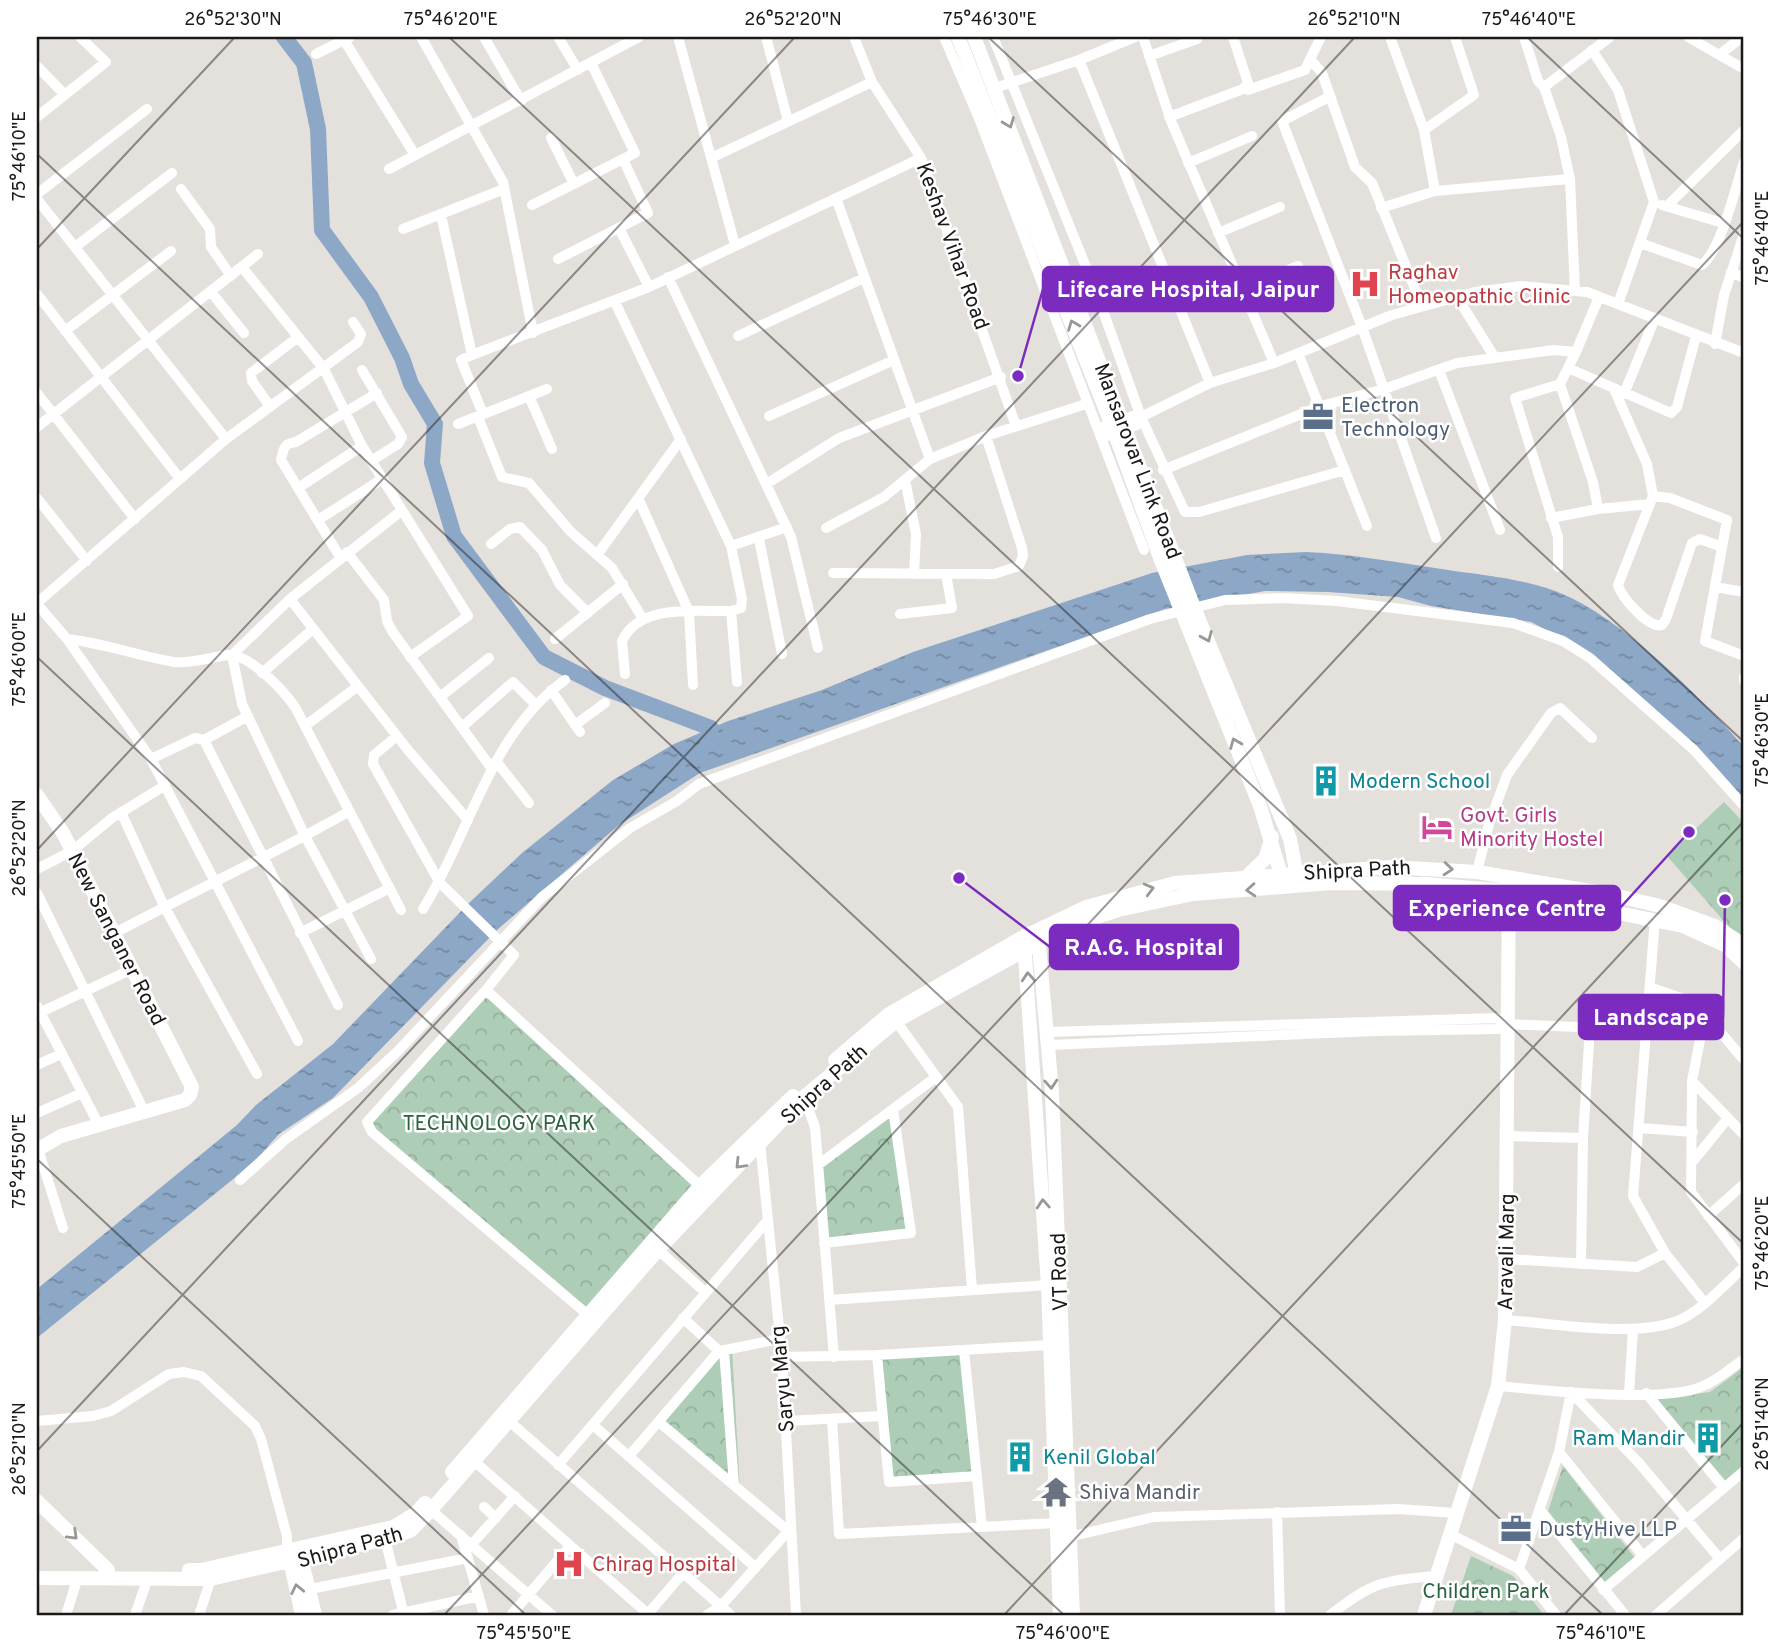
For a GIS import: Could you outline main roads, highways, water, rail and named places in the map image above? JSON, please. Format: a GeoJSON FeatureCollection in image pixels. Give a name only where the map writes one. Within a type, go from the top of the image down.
{"type":"FeatureCollection","features":[{"type":"Feature","properties":{"kind":"water"},"geometry":{"type":"Polygon","coordinates":[[[1306,552],[1508,579],[1553,590],[1590,608],[1662,663],[1707,706],[1744,747],[1744,803],[1578,646],[1531,622],[1431,606],[1398,597],[1328,592],[1265,591],[1165,609],[700,773],[619,825],[497,930],[333,1098],[279,1134],[253,1163],[37,1338],[37,1289],[237,1125],[256,1105],[333,1044],[469,903],[522,853],[613,780],[674,744],[728,721],[822,690],[913,652],[1152,573],[1247,555],[1306,552]]]}},
{"type":"Feature","properties":{"kind":"waterway"},"geometry":{"type":"LineString","coordinates":[[284,37],[304,63],[318,129],[322,230],[371,297],[402,358],[411,384],[435,424],[432,463],[454,536],[544,657],[605,688],[711,728]]}},
{"type":"Feature","properties":{"kind":"place","name":"Raghav Homeopathic Clinic"},"geometry":{"type":"Point","coordinates":[1365,284]}},
{"type":"Feature","properties":{"kind":"place","name":"Lifecare Hospital, Jaipur"},"geometry":{"type":"Point","coordinates":[1018,376]}},
{"type":"Feature","properties":{"kind":"place","name":"Electron Technology"},"geometry":{"type":"Point","coordinates":[1318,417]}},
{"type":"Feature","properties":{"kind":"place","name":"Modern School"},"geometry":{"type":"Point","coordinates":[1326,781]}},
{"type":"Feature","properties":{"kind":"place","name":"Govt. Girls Minority Hostel"},"geometry":{"type":"Point","coordinates":[1437,827]}},
{"type":"Feature","properties":{"kind":"place","name":"Experience Centre"},"geometry":{"type":"Point","coordinates":[1689,832]}},
{"type":"Feature","properties":{"kind":"place","name":"R.A.G. Hospital"},"geometry":{"type":"Point","coordinates":[959,878]}},
{"type":"Feature","properties":{"kind":"place","name":"Landscape"},"geometry":{"type":"Point","coordinates":[1725,900]}},
{"type":"Feature","properties":{"kind":"place","name":"Ram Mandir"},"geometry":{"type":"Point","coordinates":[1708,1438]}},
{"type":"Feature","properties":{"kind":"place","name":"Kenil Global"},"geometry":{"type":"Point","coordinates":[1020,1457]}},
{"type":"Feature","properties":{"kind":"place","name":"Shiva Mandir"},"geometry":{"type":"Point","coordinates":[1056,1492]}},
{"type":"Feature","properties":{"kind":"place","name":"DustyHive LLP"},"geometry":{"type":"Point","coordinates":[1516,1529]}},
{"type":"Feature","properties":{"kind":"place","name":"Chirag Hospital"},"geometry":{"type":"Point","coordinates":[569,1564]}},
{"type":"Feature","properties":{"kind":"park label","name":"TECHNOLOGY PARK"},"geometry":{"type":"Point","coordinates":[499,1123]}},
{"type":"Feature","properties":{"kind":"park label","name":"Children Park"},"geometry":{"type":"Point","coordinates":[1486,1591]}}]}
